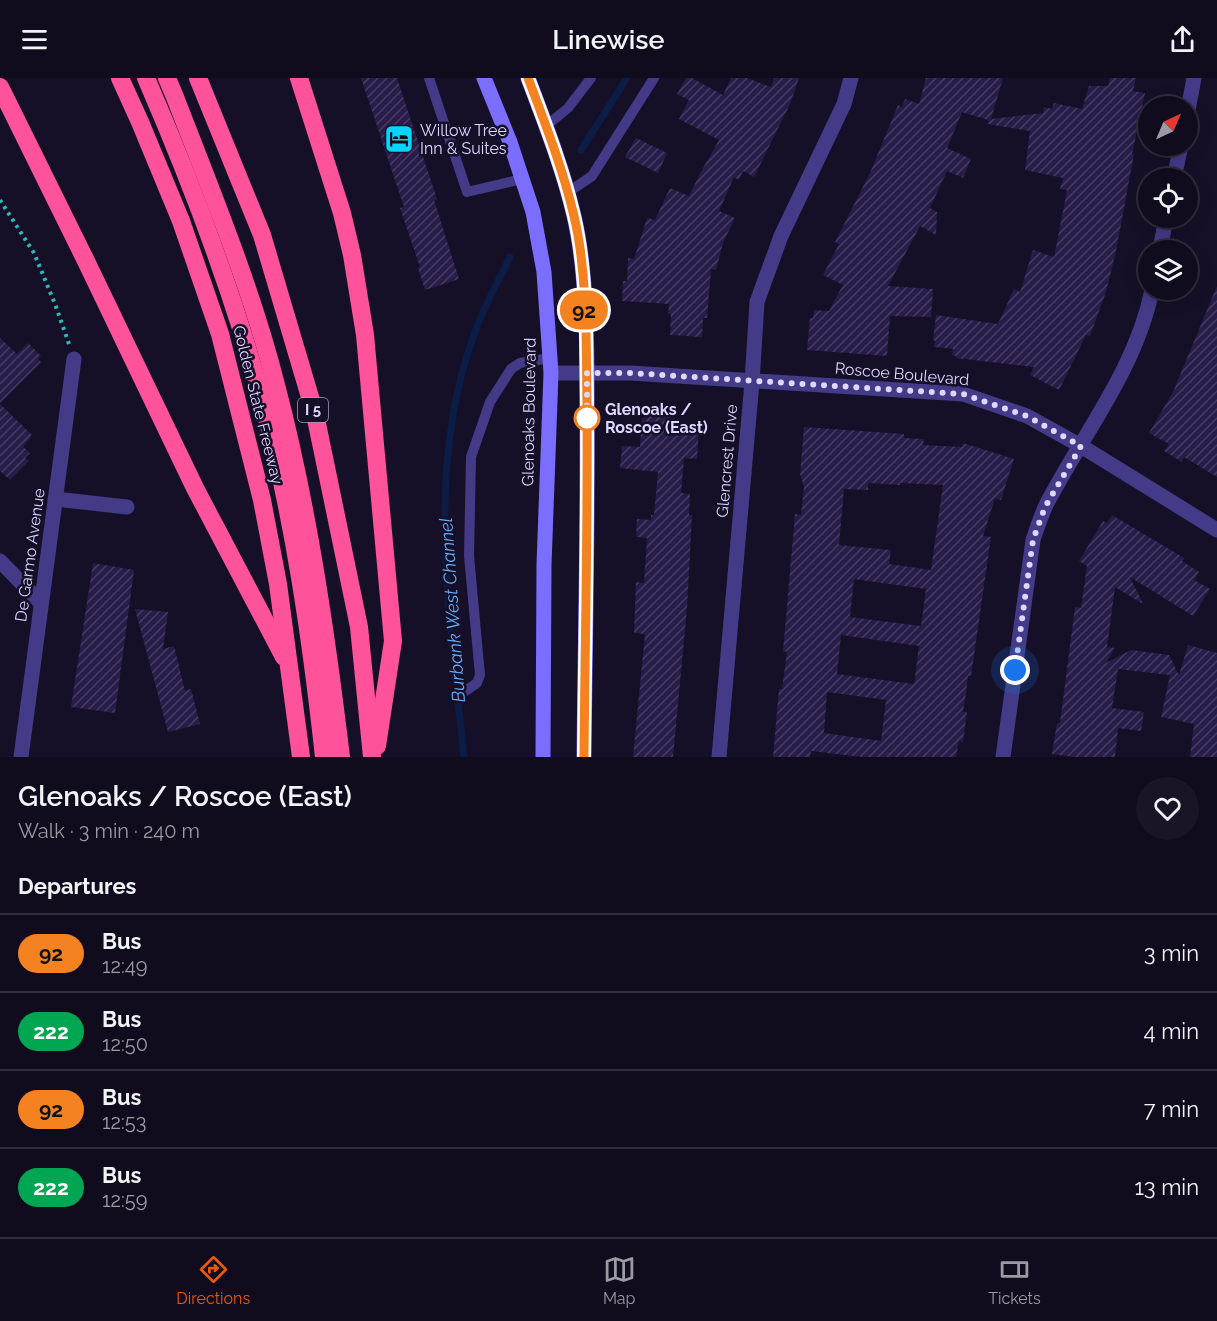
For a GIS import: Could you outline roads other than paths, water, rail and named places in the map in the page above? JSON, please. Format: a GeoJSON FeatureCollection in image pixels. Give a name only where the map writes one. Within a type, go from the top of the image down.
{"type":"FeatureCollection","features":[{"type":"Feature","properties":{"kind":"highway","name":"Golden State Freeway"},"geometry":{"type":"LineString","coordinates":[[120,78],[181,221],[220,334],[262,500],[291,669],[301,757]]}},
{"type":"Feature","properties":{"kind":"highway"},"geometry":{"type":"LineString","coordinates":[[146,78],[184,166],[244,337],[264,405],[298,557],[324,757]]}},
{"type":"Feature","properties":{"kind":"highway"},"geometry":{"type":"LineString","coordinates":[[167,78],[247,291],[276,384],[306,518],[329,653],[341,757]]}},
{"type":"Feature","properties":{"kind":"highway","name":"I 5"},"geometry":{"type":"LineString","coordinates":[[198,78],[262,235],[315,414],[359,627],[374,757]]}},
{"type":"Feature","properties":{"kind":"highway"},"geometry":{"type":"LineString","coordinates":[[299,78],[342,213],[352,255],[365,335],[393,641],[374,757]]}},
{"type":"Feature","properties":{"kind":"highway"},"geometry":{"type":"LineString","coordinates":[[0,87],[195,488],[291,669]]}},
{"type":"Feature","properties":{"kind":"main road","name":"Glenoaks Boulevard"},"geometry":{"type":"LineString","coordinates":[[484,78],[522,179],[532,212],[544,272],[550,365],[544,565],[543,757]]}},
{"type":"Feature","properties":{"kind":"main road"},"geometry":{"type":"LineString","coordinates":[[528,78],[546,126],[574,217],[582,272],[587,373],[588,493],[585,566],[584,757]]}},
{"type":"Feature","properties":{"kind":"street","name":"Glencrest Drive"},"geometry":{"type":"LineString","coordinates":[[719,757],[757,302],[780,236],[844,104],[851,78]]}},
{"type":"Feature","properties":{"kind":"street"},"geometry":{"type":"LineString","coordinates":[[1191,96],[1194,78]]}},
{"type":"Feature","properties":{"kind":"street"},"geometry":{"type":"LineString","coordinates":[[1003,757],[1033,540],[1045,507],[1122,374],[1146,318],[1150,300]]}},
{"type":"Feature","properties":{"kind":"street","name":"De Garmo Avenue"},"geometry":{"type":"LineString","coordinates":[[21,757],[74,359]]}},
{"type":"Feature","properties":{"kind":"street","name":"Roscoe Boulevard"},"geometry":{"type":"LineString","coordinates":[[550,365],[587,373],[630,373],[963,394],[1027,416],[1081,446],[1217,530]]}},
{"type":"Feature","properties":{"kind":"street"},"geometry":{"type":"LineString","coordinates":[[55,499],[127,507]]}},
{"type":"Feature","properties":{"kind":"street"},"geometry":{"type":"LineString","coordinates":[[0,561],[41,603]]}},
{"type":"Feature","properties":{"kind":"lane"},"geometry":{"type":"LineString","coordinates":[[429,78],[466,192],[522,179]]}},
{"type":"Feature","properties":{"kind":"lane"},"geometry":{"type":"LineString","coordinates":[[546,126],[568,108],[591,78]]}},
{"type":"Feature","properties":{"kind":"lane"},"geometry":{"type":"LineString","coordinates":[[567,193],[592,176],[654,78]]}},
{"type":"Feature","properties":{"kind":"lane"},"geometry":{"type":"LineString","coordinates":[[458,696],[477,682],[480,675],[469,556],[471,457],[490,402],[511,369],[520,363],[550,365]]}},
{"type":"Feature","properties":{"kind":"waterway","name":"Burbank West Channel"},"geometry":{"type":"LineString","coordinates":[[581,150],[627,78]]}},
{"type":"Feature","properties":{"kind":"waterway","name":"Burbank West Channel"},"geometry":{"type":"LineString","coordinates":[[464,757],[448,597],[445,489],[450,436],[459,384],[475,332],[510,257]]}},
{"type":"Feature","properties":{"kind":"place","name":"Willow Tree Inn & Suites"},"geometry":{"type":"Point","coordinates":[399,139]}},
{"type":"Feature","properties":{"kind":"place","name":"Glenoaks / Roscoe (East)"},"geometry":{"type":"Point","coordinates":[587,418]}}]}
